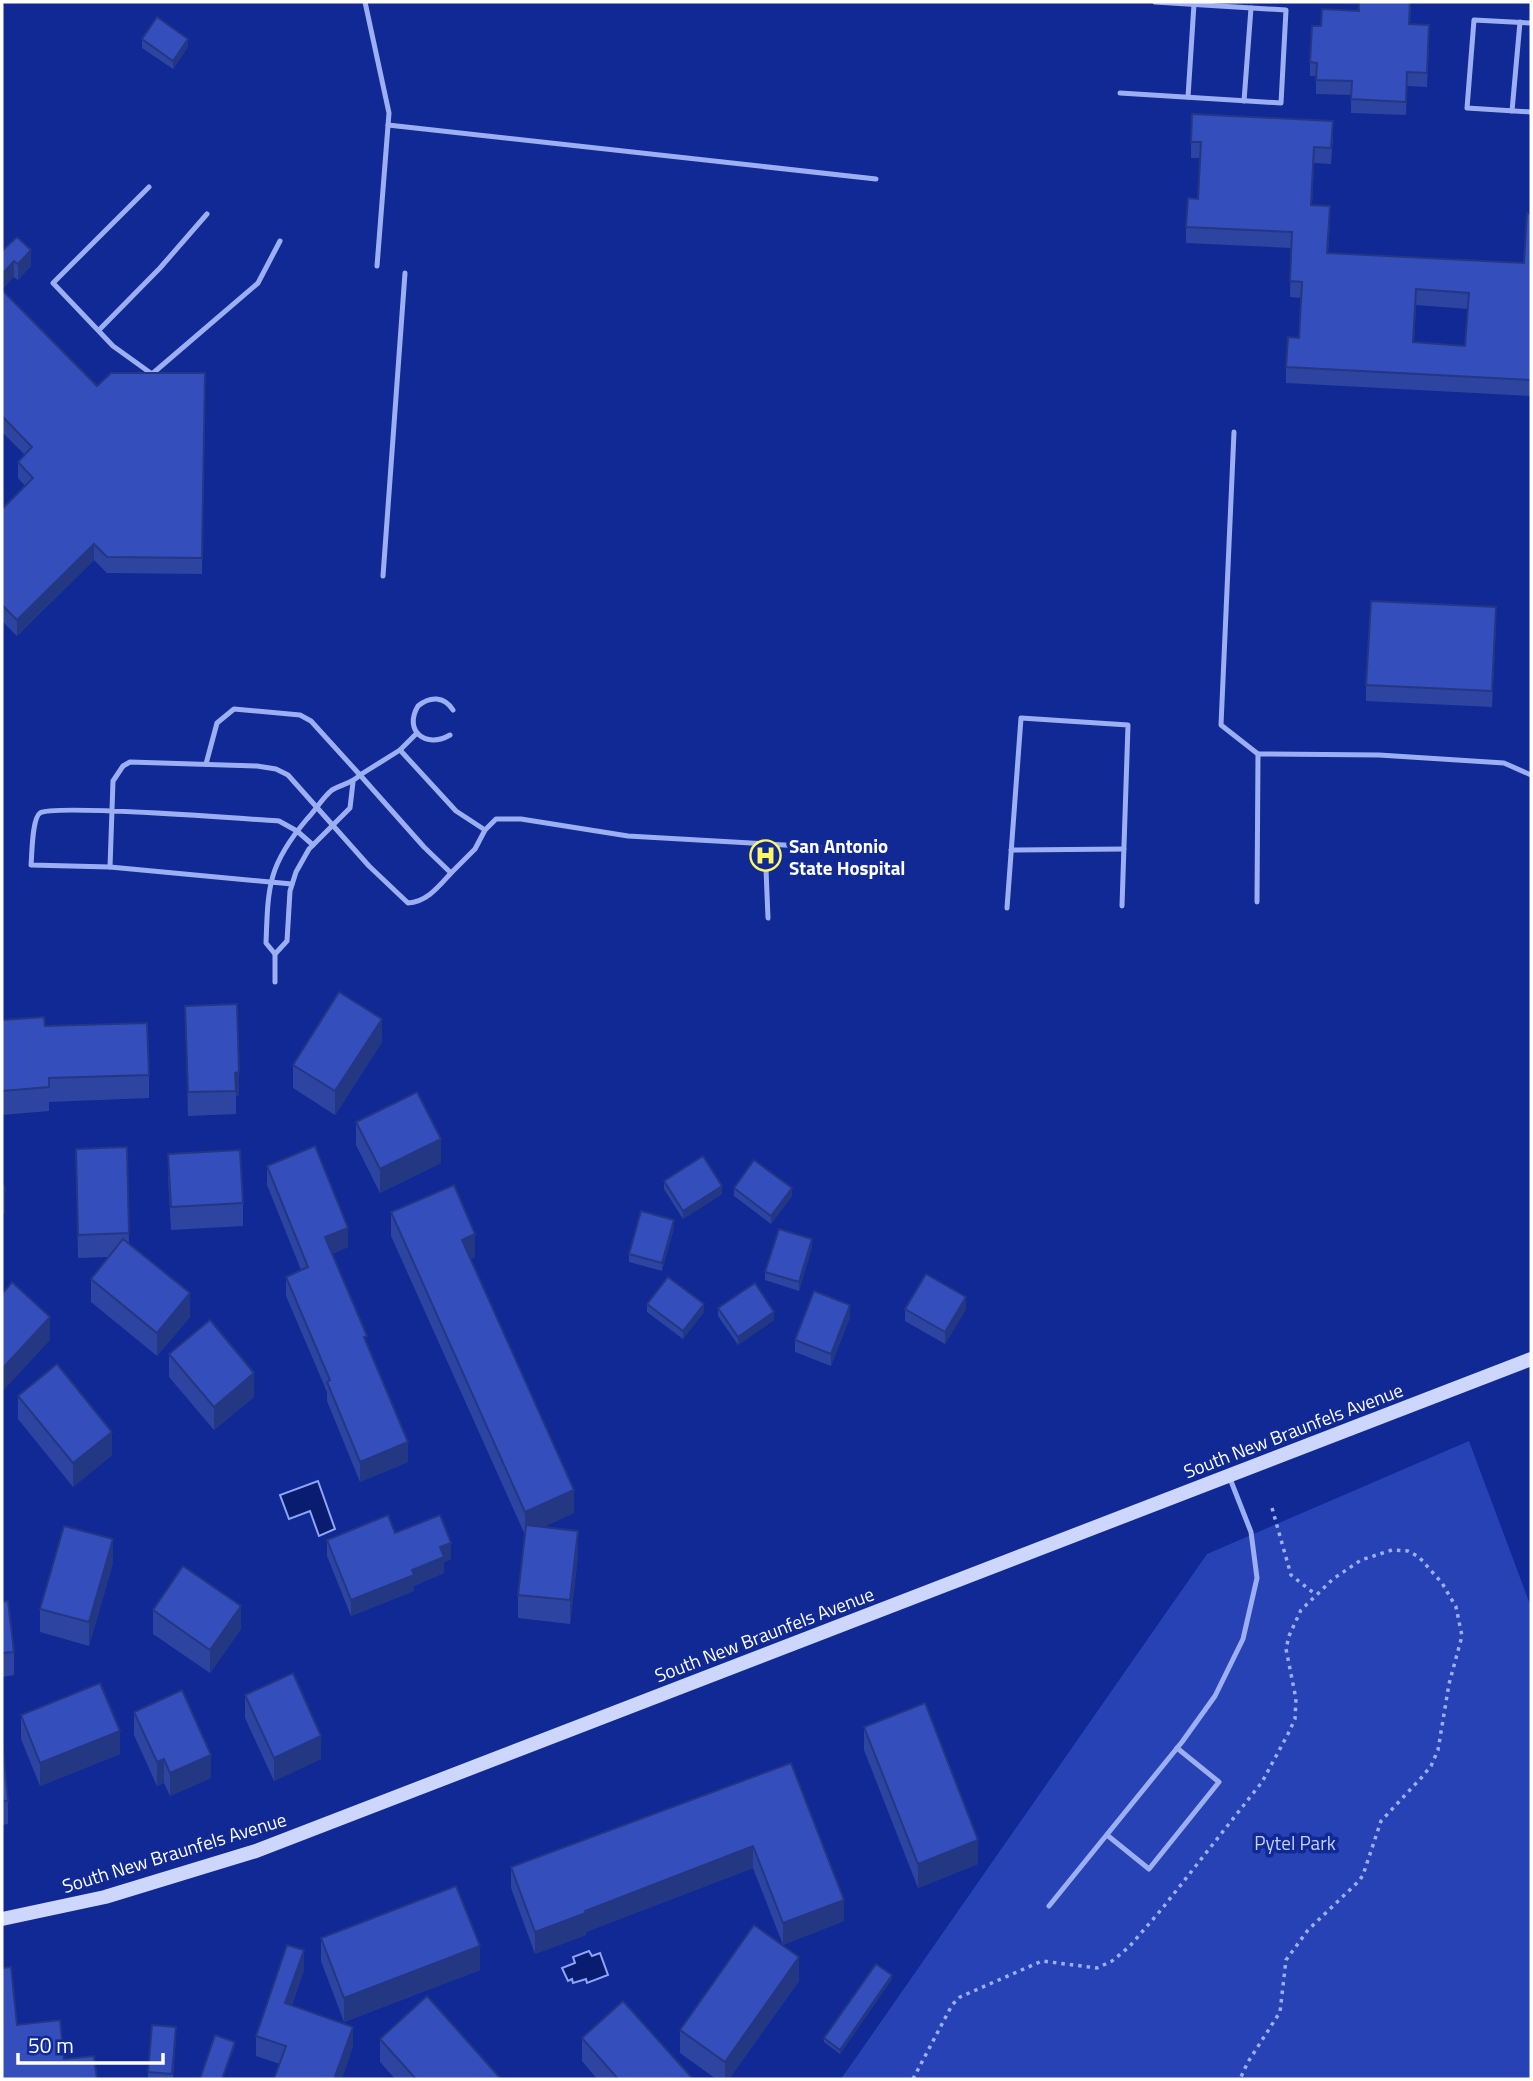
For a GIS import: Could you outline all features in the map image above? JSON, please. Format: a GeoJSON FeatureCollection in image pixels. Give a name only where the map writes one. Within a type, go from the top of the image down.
{"type":"FeatureCollection","features":[{"type":"Feature","properties":{"kind":"main road","name":"South New Braunfels Avenue"},"geometry":{"type":"LineString","coordinates":[[2,1919],[105,1897],[256,1851],[1531,1359]]}},
{"type":"Feature","properties":{"kind":"lane"},"geometry":{"type":"LineString","coordinates":[[365,2],[389,113],[377,267]]}},
{"type":"Feature","properties":{"kind":"lane"},"geometry":{"type":"LineString","coordinates":[[1120,93],[1281,103],[1286,10],[1155,2]]}},
{"type":"Feature","properties":{"kind":"lane"},"geometry":{"type":"LineString","coordinates":[[1188,97],[1194,4]]}},
{"type":"Feature","properties":{"kind":"lane"},"geometry":{"type":"LineString","coordinates":[[1244,101],[1251,8]]}},
{"type":"Feature","properties":{"kind":"lane"},"geometry":{"type":"LineString","coordinates":[[1531,23],[1474,20],[1467,108],[1531,112]]}},
{"type":"Feature","properties":{"kind":"lane"},"geometry":{"type":"LineString","coordinates":[[1512,111],[1520,22]]}},
{"type":"Feature","properties":{"kind":"lane"},"geometry":{"type":"LineString","coordinates":[[388,125],[876,179]]}},
{"type":"Feature","properties":{"kind":"lane"},"geometry":{"type":"LineString","coordinates":[[149,187],[52,283],[113,346],[152,374],[258,282],[280,241]]}},
{"type":"Feature","properties":{"kind":"lane"},"geometry":{"type":"LineString","coordinates":[[99,330],[160,268],[207,214]]}},
{"type":"Feature","properties":{"kind":"lane"},"geometry":{"type":"LineString","coordinates":[[383,576],[405,274]]}},
{"type":"Feature","properties":{"kind":"lane"},"geometry":{"type":"LineString","coordinates":[[1234,432],[1221,725],[1258,754],[1379,755],[1504,763],[1531,775]]}},
{"type":"Feature","properties":{"kind":"lane"},"geometry":{"type":"LineString","coordinates":[[450,735],[435,741],[422,738],[417,733],[413,719],[414,712],[424,701],[438,698],[453,710]]}},
{"type":"Feature","properties":{"kind":"lane"},"geometry":{"type":"LineString","coordinates":[[206,764],[217,723],[234,709],[300,715],[311,721],[424,847],[451,873]]}},
{"type":"Feature","properties":{"kind":"lane"},"geometry":{"type":"LineString","coordinates":[[1007,908],[1021,718],[1128,725],[1122,906]]}},
{"type":"Feature","properties":{"kind":"lane"},"geometry":{"type":"LineString","coordinates":[[275,982],[275,954],[266,943],[268,893],[280,855],[332,790],[353,782],[400,750],[417,733]]}},
{"type":"Feature","properties":{"kind":"lane"},"geometry":{"type":"LineString","coordinates":[[400,750],[456,811],[485,830]]}},
{"type":"Feature","properties":{"kind":"lane"},"geometry":{"type":"LineString","coordinates":[[1257,902],[1258,754]]}},
{"type":"Feature","properties":{"kind":"lane"},"geometry":{"type":"LineString","coordinates":[[110,867],[113,781],[123,766],[130,762],[257,766],[276,769],[288,775],[332,827],[408,903],[419,903],[434,891],[475,849],[485,830],[496,819],[521,819],[628,836],[820,847]]}},
{"type":"Feature","properties":{"kind":"lane"},"geometry":{"type":"LineString","coordinates":[[275,954],[287,941],[292,884],[296,872],[313,845],[351,808],[353,782]]}},
{"type":"Feature","properties":{"kind":"lane"},"geometry":{"type":"LineString","coordinates":[[292,884],[110,867],[31,865],[35,819],[41,812],[55,810],[279,821],[297,831],[313,845]]}},
{"type":"Feature","properties":{"kind":"lane"},"geometry":{"type":"LineString","coordinates":[[765,845],[768,918]]}},
{"type":"Feature","properties":{"kind":"lane"},"geometry":{"type":"LineString","coordinates":[[1011,850],[1124,849]]}},
{"type":"Feature","properties":{"kind":"lane"},"geometry":{"type":"LineString","coordinates":[[1049,1906],[1177,1748],[1215,1696],[1243,1639],[1257,1578],[1251,1532],[1228,1475]]}},
{"type":"Feature","properties":{"kind":"lane"},"geometry":{"type":"LineString","coordinates":[[1107,1835],[1149,1869],[1219,1782],[1177,1748]]}},
{"type":"Feature","properties":{"kind":"path"},"geometry":{"type":"LineString","coordinates":[[1272,1508],[1291,1575],[1315,1594]]}},
{"type":"Feature","properties":{"kind":"path"},"geometry":{"type":"LineString","coordinates":[[1240,2079],[1280,2012],[1286,1960],[1295,1945],[1359,1881],[1381,1821],[1431,1766],[1438,1750],[1449,1684],[1462,1636],[1456,1607]]}},
{"type":"Feature","properties":{"kind":"green space","name":"Pytel Park"},"geometry":{"type":"Polygon","coordinates":[[[1469,1441],[1531,1607],[1531,2079],[841,2079],[1207,1554],[1469,1441]]]}},
{"type":"Feature","properties":{"kind":"shaded area"},"geometry":{"type":"Polygon","coordinates":[[[318,1481],[335,1529],[319,1536],[310,1511],[289,1519],[280,1495],[318,1481]]]}},
{"type":"Feature","properties":{"kind":"shaded area"},"geometry":{"type":"Polygon","coordinates":[[[589,1951],[592,1956],[600,1953],[608,1975],[587,1983],[586,1979],[573,1983],[572,1979],[568,1981],[562,1968],[575,1963],[573,1957],[589,1951]]]}},
{"type":"Feature","properties":{"kind":"building"},"geometry":{"type":"Polygon","coordinates":[[[1359,2],[1410,2],[1409,24],[1429,25],[1427,73],[1407,72],[1406,102],[1351,99],[1352,81],[1316,80],[1317,63],[1310,62],[1312,26],[1321,26],[1322,9],[1359,11],[1359,2]]]}},
{"type":"Feature","properties":{"kind":"building"},"geometry":{"type":"Polygon","coordinates":[[[157,17],[188,39],[173,61],[142,39],[157,17]]]}},
{"type":"Feature","properties":{"kind":"building"},"geometry":{"type":"Polygon","coordinates":[[[1192,114],[1333,121],[1331,148],[1314,147],[1311,205],[1330,206],[1327,253],[1524,263],[1527,213],[1531,214],[1531,380],[1286,367],[1288,337],[1299,338],[1302,282],[1290,281],[1292,232],[1186,227],[1188,198],[1198,199],[1201,142],[1191,142],[1192,114]],[[1416,289],[1413,342],[1465,346],[1469,293],[1416,289]]]}},
{"type":"Feature","properties":{"kind":"building"},"geometry":{"type":"Polygon","coordinates":[[[17,237],[31,250],[18,264],[14,261],[2,274],[2,251],[17,237]]]}},
{"type":"Feature","properties":{"kind":"building"},"geometry":{"type":"Polygon","coordinates":[[[2,290],[97,386],[111,373],[205,373],[202,558],[107,557],[94,544],[17,620],[2,605],[2,509],[33,478],[18,462],[32,447],[2,416],[2,290]]]}},
{"type":"Feature","properties":{"kind":"building"},"geometry":{"type":"Polygon","coordinates":[[[1371,601],[1496,607],[1492,691],[1366,685],[1371,601]]]}},
{"type":"Feature","properties":{"kind":"building"},"geometry":{"type":"Polygon","coordinates":[[[339,992],[382,1019],[335,1091],[293,1065],[339,992]]]}},
{"type":"Feature","properties":{"kind":"building"},"geometry":{"type":"Polygon","coordinates":[[[237,1004],[239,1072],[235,1073],[236,1091],[188,1092],[185,1006],[237,1004]]]}},
{"type":"Feature","properties":{"kind":"building"},"geometry":{"type":"Polygon","coordinates":[[[44,1017],[45,1026],[147,1023],[149,1075],[49,1078],[49,1087],[2,1091],[2,1020],[44,1017]]]}},
{"type":"Feature","properties":{"kind":"building"},"geometry":{"type":"Polygon","coordinates":[[[417,1092],[441,1139],[380,1169],[356,1122],[417,1092]]]}},
{"type":"Feature","properties":{"kind":"building"},"geometry":{"type":"Polygon","coordinates":[[[315,1146],[348,1228],[325,1237],[408,1442],[360,1462],[327,1382],[330,1380],[286,1277],[308,1267],[267,1166],[315,1146]]]}},
{"type":"Feature","properties":{"kind":"building"},"geometry":{"type":"Polygon","coordinates":[[[127,1147],[129,1233],[78,1235],[76,1149],[127,1147]]]}},
{"type":"Feature","properties":{"kind":"building"},"geometry":{"type":"Polygon","coordinates":[[[240,1150],[243,1203],[171,1207],[168,1154],[240,1150]]]}},
{"type":"Feature","properties":{"kind":"building"},"geometry":{"type":"Polygon","coordinates":[[[703,1156],[722,1186],[683,1211],[664,1181],[703,1156]]]}},
{"type":"Feature","properties":{"kind":"building"},"geometry":{"type":"Polygon","coordinates":[[[754,1160],[792,1188],[771,1216],[734,1188],[754,1160]]]}},
{"type":"Feature","properties":{"kind":"building"},"geometry":{"type":"Polygon","coordinates":[[[454,1185],[475,1234],[462,1240],[574,1490],[525,1512],[391,1212],[454,1185]]]}},
{"type":"Feature","properties":{"kind":"building"},"geometry":{"type":"Polygon","coordinates":[[[641,1211],[674,1220],[662,1263],[629,1254],[641,1211]]]}},
{"type":"Feature","properties":{"kind":"building"},"geometry":{"type":"Polygon","coordinates":[[[779,1229],[812,1239],[799,1282],[765,1272],[779,1229]]]}},
{"type":"Feature","properties":{"kind":"building"},"geometry":{"type":"Polygon","coordinates":[[[123,1239],[190,1293],[157,1333],[91,1279],[123,1239]]]}},
{"type":"Feature","properties":{"kind":"building"},"geometry":{"type":"Polygon","coordinates":[[[926,1274],[966,1297],[945,1332],[905,1309],[926,1274]]]}},
{"type":"Feature","properties":{"kind":"building"},"geometry":{"type":"Polygon","coordinates":[[[668,1277],[704,1304],[683,1331],[647,1304],[668,1277]]]}},
{"type":"Feature","properties":{"kind":"building"},"geometry":{"type":"Polygon","coordinates":[[[12,1282],[50,1317],[2,1369],[2,1294],[12,1282]]]}},
{"type":"Feature","properties":{"kind":"building"},"geometry":{"type":"Polygon","coordinates":[[[755,1283],[774,1312],[738,1337],[718,1308],[755,1283]]]}},
{"type":"Feature","properties":{"kind":"building"},"geometry":{"type":"Polygon","coordinates":[[[814,1291],[850,1305],[831,1354],[795,1340],[814,1291]]]}},
{"type":"Feature","properties":{"kind":"building"},"geometry":{"type":"Polygon","coordinates":[[[210,1320],[254,1373],[214,1407],[169,1354],[210,1320]]]}},
{"type":"Feature","properties":{"kind":"building"},"geometry":{"type":"Polygon","coordinates":[[[57,1364],[112,1432],[73,1463],[18,1396],[57,1364]]]}},
{"type":"Feature","properties":{"kind":"building"},"geometry":{"type":"Polygon","coordinates":[[[388,1515],[395,1533],[440,1515],[451,1543],[440,1547],[444,1557],[412,1570],[414,1575],[351,1600],[327,1540],[388,1515]]]}},
{"type":"Feature","properties":{"kind":"building"},"geometry":{"type":"Polygon","coordinates":[[[526,1525],[578,1531],[570,1600],[518,1595],[526,1525]]]}},
{"type":"Feature","properties":{"kind":"building"},"geometry":{"type":"Polygon","coordinates":[[[64,1526],[113,1539],[89,1622],[40,1609],[64,1526]]]}},
{"type":"Feature","properties":{"kind":"building"},"geometry":{"type":"Polygon","coordinates":[[[183,1566],[241,1606],[210,1650],[153,1610],[183,1566]]]}},
{"type":"Feature","properties":{"kind":"building"},"geometry":{"type":"Polygon","coordinates":[[[8,1601],[14,1652],[2,1653],[2,1602],[8,1601]]]}},
{"type":"Feature","properties":{"kind":"building"},"geometry":{"type":"Polygon","coordinates":[[[293,1673],[321,1736],[274,1758],[245,1695],[293,1673]]]}},
{"type":"Feature","properties":{"kind":"building"},"geometry":{"type":"Polygon","coordinates":[[[100,1683],[120,1731],[40,1763],[21,1715],[100,1683]]]}},
{"type":"Feature","properties":{"kind":"building"},"geometry":{"type":"Polygon","coordinates":[[[182,1690],[211,1755],[170,1773],[164,1759],[157,1762],[134,1712],[182,1690]]]}},
{"type":"Feature","properties":{"kind":"building"},"geometry":{"type":"Polygon","coordinates":[[[925,1703],[978,1840],[918,1864],[864,1727],[925,1703]]]}},
{"type":"Feature","properties":{"kind":"building"},"geometry":{"type":"Polygon","coordinates":[[[2,1741],[8,1801],[2,1801],[2,1741]]]}},
{"type":"Feature","properties":{"kind":"building"},"geometry":{"type":"Polygon","coordinates":[[[791,1763],[844,1900],[783,1923],[753,1846],[535,1932],[511,1867],[791,1763]]]}},
{"type":"Feature","properties":{"kind":"building"},"geometry":{"type":"Polygon","coordinates":[[[456,1886],[480,1946],[344,1998],[321,1938],[456,1886]]]}},
{"type":"Feature","properties":{"kind":"building"},"geometry":{"type":"Polygon","coordinates":[[[754,1925],[799,1957],[725,2062],[680,2030],[754,1925]]]}},
{"type":"Feature","properties":{"kind":"building"},"geometry":{"type":"Polygon","coordinates":[[[287,1945],[304,1950],[285,2003],[353,2027],[334,2079],[274,2079],[286,2046],[256,2036],[287,1945]]]}},
{"type":"Feature","properties":{"kind":"building"},"geometry":{"type":"Polygon","coordinates":[[[876,1964],[892,1975],[840,2050],[824,2038],[876,1964]]]}},
{"type":"Feature","properties":{"kind":"building"},"geometry":{"type":"Polygon","coordinates":[[[11,1967],[17,2025],[60,2020],[64,2059],[94,2056],[97,2079],[2,2079],[2,1968],[11,1967]]]}},
{"type":"Feature","properties":{"kind":"building"},"geometry":{"type":"Polygon","coordinates":[[[427,1996],[501,2079],[416,2079],[380,2039],[427,1996]]]}},
{"type":"Feature","properties":{"kind":"building"},"geometry":{"type":"Polygon","coordinates":[[[623,2001],[693,2079],[618,2079],[582,2038],[623,2001]]]}},
{"type":"Feature","properties":{"kind":"building"},"geometry":{"type":"Polygon","coordinates":[[[152,2025],[176,2027],[172,2074],[148,2072],[152,2025]]]}},
{"type":"Feature","properties":{"kind":"building"},"geometry":{"type":"Polygon","coordinates":[[[215,2035],[235,2042],[222,2079],[200,2079],[215,2035]]]}},
{"type":"Feature","properties":{"kind":"place","name":"San Antonio State Hospital"},"geometry":{"type":"Point","coordinates":[766,856]}}]}
